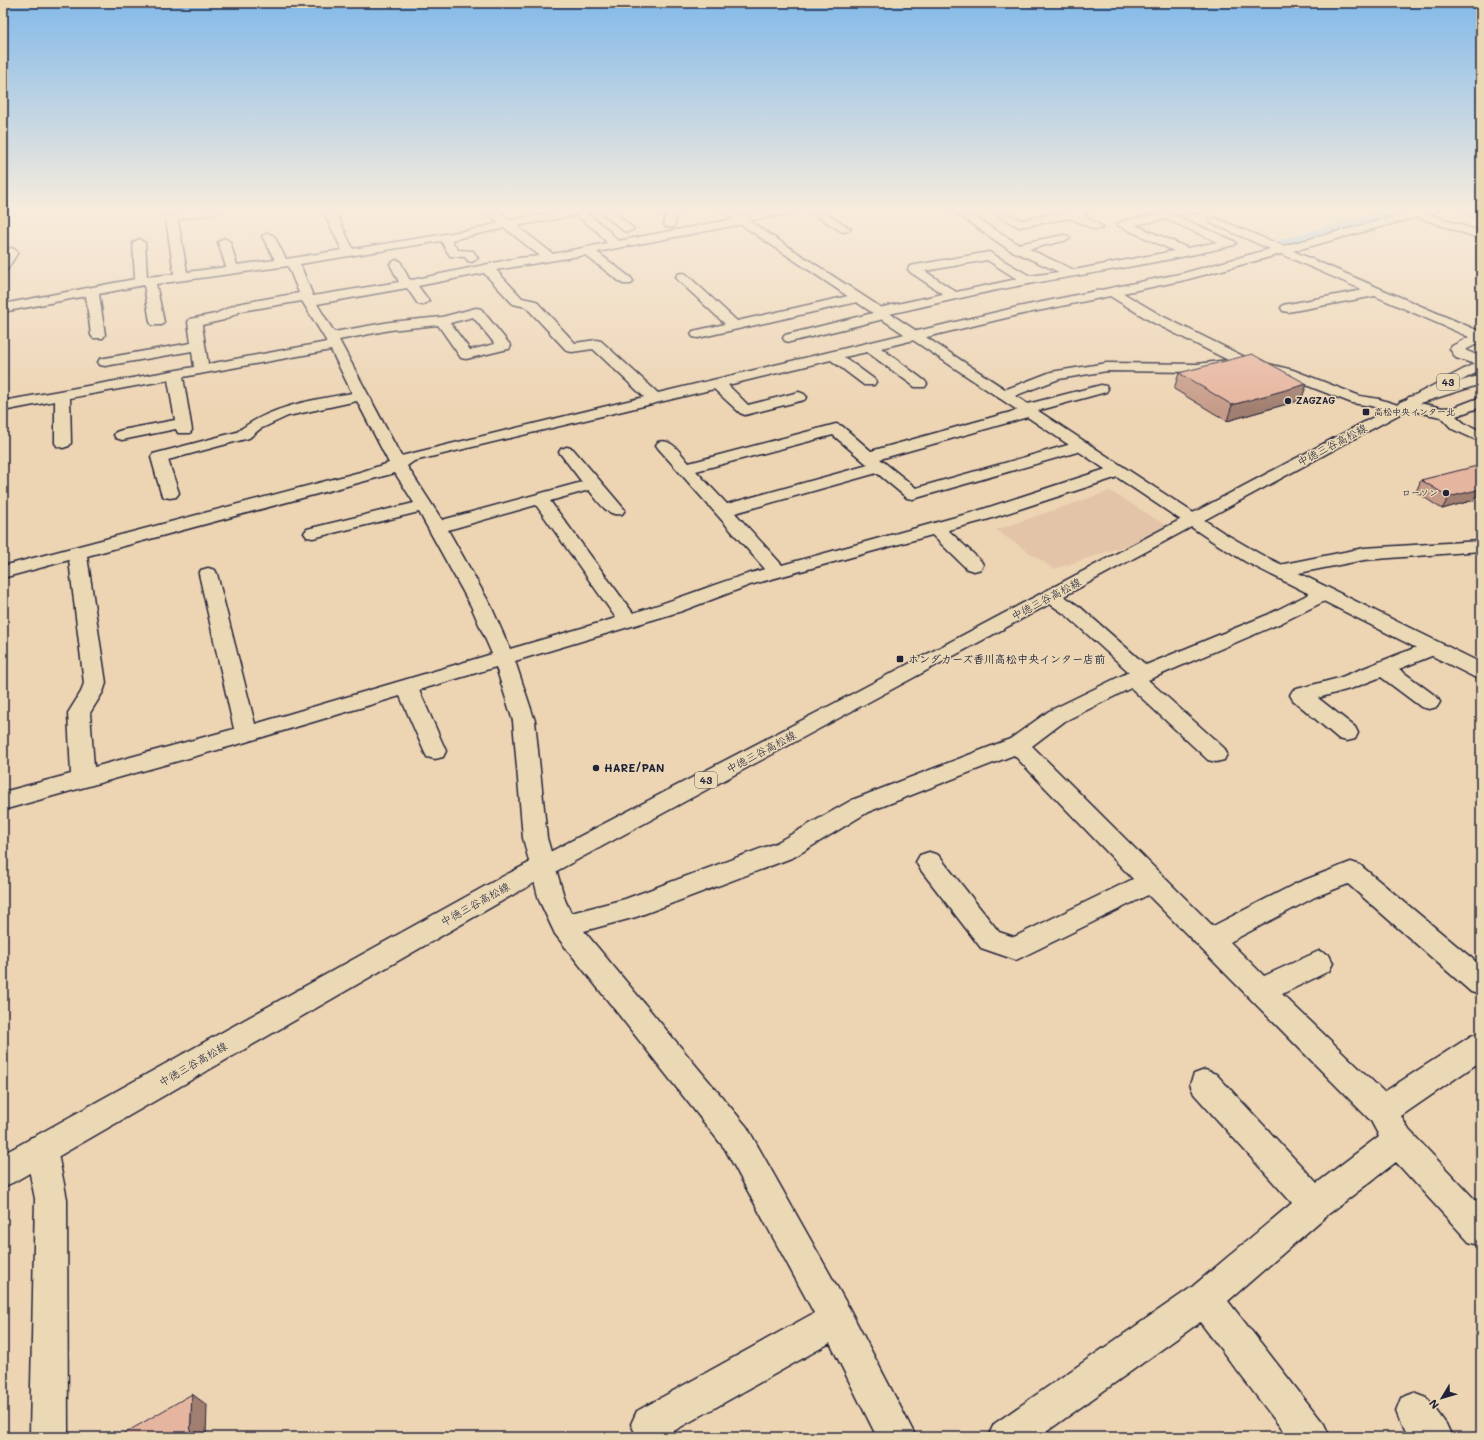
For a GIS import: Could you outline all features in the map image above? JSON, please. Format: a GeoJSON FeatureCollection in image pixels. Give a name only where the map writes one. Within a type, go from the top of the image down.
{"type":"FeatureCollection","features":[{"type":"Feature","properties":{"kind":"main road"},"geometry":{"type":"LineString","coordinates":[[144,276],[157,322]]}},
{"type":"Feature","properties":{"kind":"main road"},"geometry":{"type":"LineString","coordinates":[[3,308],[145,281],[181,276]]}},
{"type":"Feature","properties":{"kind":"main road"},"geometry":{"type":"LineString","coordinates":[[295,276],[333,341],[396,461],[437,526],[481,606],[504,658],[524,721],[534,838],[552,900],[564,926],[736,1138],[837,1320],[897,1437]]}},
{"type":"Feature","properties":{"kind":"main road"},"geometry":{"type":"LineString","coordinates":[[402,276],[404,281],[410,284],[423,301]]}},
{"type":"Feature","properties":{"kind":"main road"},"geometry":{"type":"LineString","coordinates":[[202,367],[195,322],[218,317],[237,308],[410,284],[451,276]]}},
{"type":"Feature","properties":{"kind":"main road"},"geometry":{"type":"LineString","coordinates":[[495,276],[518,301],[531,304],[572,348],[596,344],[651,395]]}},
{"type":"Feature","properties":{"kind":"main road"},"geometry":{"type":"LineString","coordinates":[[621,276],[627,281]]}},
{"type":"Feature","properties":{"kind":"main road"},"geometry":{"type":"LineString","coordinates":[[825,276],[1082,446],[1192,521],[1253,558],[1481,672]]}},
{"type":"Feature","properties":{"kind":"main road"},"geometry":{"type":"LineString","coordinates":[[924,276],[953,296]]}},
{"type":"Feature","properties":{"kind":"main road"},"geometry":{"type":"LineString","coordinates":[[1022,276],[1028,280]]}},
{"type":"Feature","properties":{"kind":"main road"},"geometry":{"type":"LineString","coordinates":[[790,338],[818,335],[881,314],[953,296],[1028,280],[1056,276]]}},
{"type":"Feature","properties":{"kind":"main road"},"geometry":{"type":"LineString","coordinates":[[3,572],[391,469],[396,461],[651,395],[718,384],[870,347],[912,335],[1184,276]]}},
{"type":"Feature","properties":{"kind":"main road"},"geometry":{"type":"LineString","coordinates":[[1341,276],[1481,336]]}},
{"type":"Feature","properties":{"kind":"main road"},"geometry":{"type":"LineString","coordinates":[[682,277],[735,326]]}},
{"type":"Feature","properties":{"kind":"main road"},"geometry":{"type":"LineString","coordinates":[[92,291],[105,362],[105,383]]}},
{"type":"Feature","properties":{"kind":"main road"},"geometry":{"type":"LineString","coordinates":[[1111,291],[1157,319],[1244,362],[1288,373],[1357,400],[1405,405],[1432,412],[1445,413],[1454,413],[1481,402]]}},
{"type":"Feature","properties":{"kind":"main road"},"geometry":{"type":"LineString","coordinates":[[1288,308],[1379,292]]}},
{"type":"Feature","properties":{"kind":"main road"},"geometry":{"type":"LineString","coordinates":[[698,334],[857,298]]}},
{"type":"Feature","properties":{"kind":"main road"},"geometry":{"type":"LineString","coordinates":[[3,406],[175,375],[333,341],[390,326],[442,321]]}},
{"type":"Feature","properties":{"kind":"main road"},"geometry":{"type":"LineString","coordinates":[[1481,336],[1457,349],[1461,355],[1481,363]]}},
{"type":"Feature","properties":{"kind":"main road"},"geometry":{"type":"LineString","coordinates":[[105,362],[198,346]]}},
{"type":"Feature","properties":{"kind":"main road"},"geometry":{"type":"LineString","coordinates":[[870,347],[920,384]]}},
{"type":"Feature","properties":{"kind":"main road"},"geometry":{"type":"LineString","coordinates":[[834,356],[869,382]]}},
{"type":"Feature","properties":{"kind":"main road"},"geometry":{"type":"LineString","coordinates":[[1004,395],[1056,375],[1107,367],[1197,368],[1244,362]]}},
{"type":"Feature","properties":{"kind":"main road","name":"中徳三谷高松線"},"geometry":{"type":"LineString","coordinates":[[3,1171],[543,867],[1192,521],[1481,363]]}},
{"type":"Feature","properties":{"kind":"main road"},"geometry":{"type":"LineString","coordinates":[[718,384],[745,410],[802,400],[771,371]]}},
{"type":"Feature","properties":{"kind":"main road"},"geometry":{"type":"LineString","coordinates":[[122,435],[183,426],[175,375]]}},
{"type":"Feature","properties":{"kind":"main road"},"geometry":{"type":"LineString","coordinates":[[1405,405],[1481,379]]}},
{"type":"Feature","properties":{"kind":"main road"},"geometry":{"type":"LineString","coordinates":[[723,511],[1027,410],[1101,389]]}},
{"type":"Feature","properties":{"kind":"main road"},"geometry":{"type":"LineString","coordinates":[[62,396],[63,443]]}},
{"type":"Feature","properties":{"kind":"main road"},"geometry":{"type":"LineString","coordinates":[[170,493],[159,457],[243,435],[252,426],[295,409],[362,396]]}},
{"type":"Feature","properties":{"kind":"main road"},"geometry":{"type":"LineString","coordinates":[[1445,413],[1458,426],[1481,437]]}},
{"type":"Feature","properties":{"kind":"main road"},"geometry":{"type":"LineString","coordinates":[[685,469],[836,429],[913,494],[1082,446]]}},
{"type":"Feature","properties":{"kind":"main road"},"geometry":{"type":"LineString","coordinates":[[664,445],[778,572]]}},
{"type":"Feature","properties":{"kind":"main road"},"geometry":{"type":"LineString","coordinates":[[567,452],[616,510]]}},
{"type":"Feature","properties":{"kind":"main road"},"geometry":{"type":"LineString","coordinates":[[3,801],[246,734],[407,687],[675,607],[743,581],[980,516],[1118,471]]}},
{"type":"Feature","properties":{"kind":"main road"},"geometry":{"type":"LineString","coordinates":[[437,526],[593,484]]}},
{"type":"Feature","properties":{"kind":"main road"},"geometry":{"type":"LineString","coordinates":[[540,499],[628,621]]}},
{"type":"Feature","properties":{"kind":"main road"},"geometry":{"type":"LineString","coordinates":[[313,533],[424,506]]}},
{"type":"Feature","properties":{"kind":"main road"},"geometry":{"type":"LineString","coordinates":[[935,528],[974,565]]}},
{"type":"Feature","properties":{"kind":"main road"},"geometry":{"type":"LineString","coordinates":[[1279,571],[1364,554],[1481,546]]}},
{"type":"Feature","properties":{"kind":"main road"},"geometry":{"type":"LineString","coordinates":[[77,553],[95,683],[92,692],[79,713],[83,779]]}},
{"type":"Feature","properties":{"kind":"main road"},"geometry":{"type":"LineString","coordinates":[[208,574],[246,734]]}},
{"type":"Feature","properties":{"kind":"main road"},"geometry":{"type":"LineString","coordinates":[[564,926],[627,909],[785,850],[860,806],[1018,745],[1057,716],[1139,676],[1274,618],[1324,594]]}},
{"type":"Feature","properties":{"kind":"main road"},"geometry":{"type":"LineString","coordinates":[[1051,596],[1073,611],[1216,754]]}},
{"type":"Feature","properties":{"kind":"main road"},"geometry":{"type":"LineString","coordinates":[[1347,733],[1301,695],[1346,683],[1432,648]]}},
{"type":"Feature","properties":{"kind":"main road"},"geometry":{"type":"LineString","coordinates":[[1384,668],[1429,702]]}},
{"type":"Feature","properties":{"kind":"main road"},"geometry":{"type":"LineString","coordinates":[[407,687],[435,751]]}},
{"type":"Feature","properties":{"kind":"main road"},"geometry":{"type":"LineString","coordinates":[[1018,745],[1151,882],[1382,1111],[1398,1141],[1481,1230]]}},
{"type":"Feature","properties":{"kind":"main road"},"geometry":{"type":"LineString","coordinates":[[929,862],[990,940],[1016,949],[1151,882]]}},
{"type":"Feature","properties":{"kind":"main road"},"geometry":{"type":"LineString","coordinates":[[1210,940],[1306,890],[1351,872],[1481,983]]}},
{"type":"Feature","properties":{"kind":"main road"},"geometry":{"type":"LineString","coordinates":[[1260,990],[1319,963]]}},
{"type":"Feature","properties":{"kind":"main road"},"geometry":{"type":"LineString","coordinates":[[1382,1111],[1481,1045]]}},
{"type":"Feature","properties":{"kind":"main road"},"geometry":{"type":"LineString","coordinates":[[1205,1084],[1315,1205]]}},
{"type":"Feature","properties":{"kind":"main road"},"geometry":{"type":"LineString","coordinates":[[1008,1437],[1204,1299],[1315,1205],[1398,1141]]}},
{"type":"Feature","properties":{"kind":"main road"},"geometry":{"type":"LineString","coordinates":[[41,1149],[51,1200],[49,1432]]}},
{"type":"Feature","properties":{"kind":"main road"},"geometry":{"type":"LineString","coordinates":[[1204,1299],[1311,1437]]}},
{"type":"Feature","properties":{"kind":"main road"},"geometry":{"type":"LineString","coordinates":[[650,1424],[837,1320]]}},
{"type":"Feature","properties":{"kind":"shaded area"},"geometry":{"type":"Polygon","coordinates":[[[1110,491],[1174,530],[1054,569],[996,530],[1110,491]]]}},
{"type":"Feature","properties":{"kind":"building"},"geometry":{"type":"Polygon","coordinates":[[[1252,354],[1307,384],[1232,405],[1179,373],[1252,354]]]}},
{"type":"Feature","properties":{"kind":"building"},"geometry":{"type":"Polygon","coordinates":[[[1481,465],[1481,487],[1478,487],[1481,489],[1449,497],[1421,480],[1481,465]]]}},
{"type":"Feature","properties":{"kind":"building"},"geometry":{"type":"Polygon","coordinates":[[[192,1394],[190,1437],[118,1437],[192,1394]]]}},
{"type":"Feature","properties":{"kind":"place","name":"ZAGZAG"},"geometry":{"type":"Point","coordinates":[1288,401]}},
{"type":"Feature","properties":{"kind":"place","name":"高松中央インター北"},"geometry":{"type":"Point","coordinates":[1366,412]}},
{"type":"Feature","properties":{"kind":"place","name":"ローソン"},"geometry":{"type":"Point","coordinates":[1446,493]}},
{"type":"Feature","properties":{"kind":"place","name":"ホンダカーズ香川高松中央インター店前"},"geometry":{"type":"Point","coordinates":[900,659]}},
{"type":"Feature","properties":{"kind":"place","name":"HARE/PAN"},"geometry":{"type":"Point","coordinates":[596,768]}}]}
